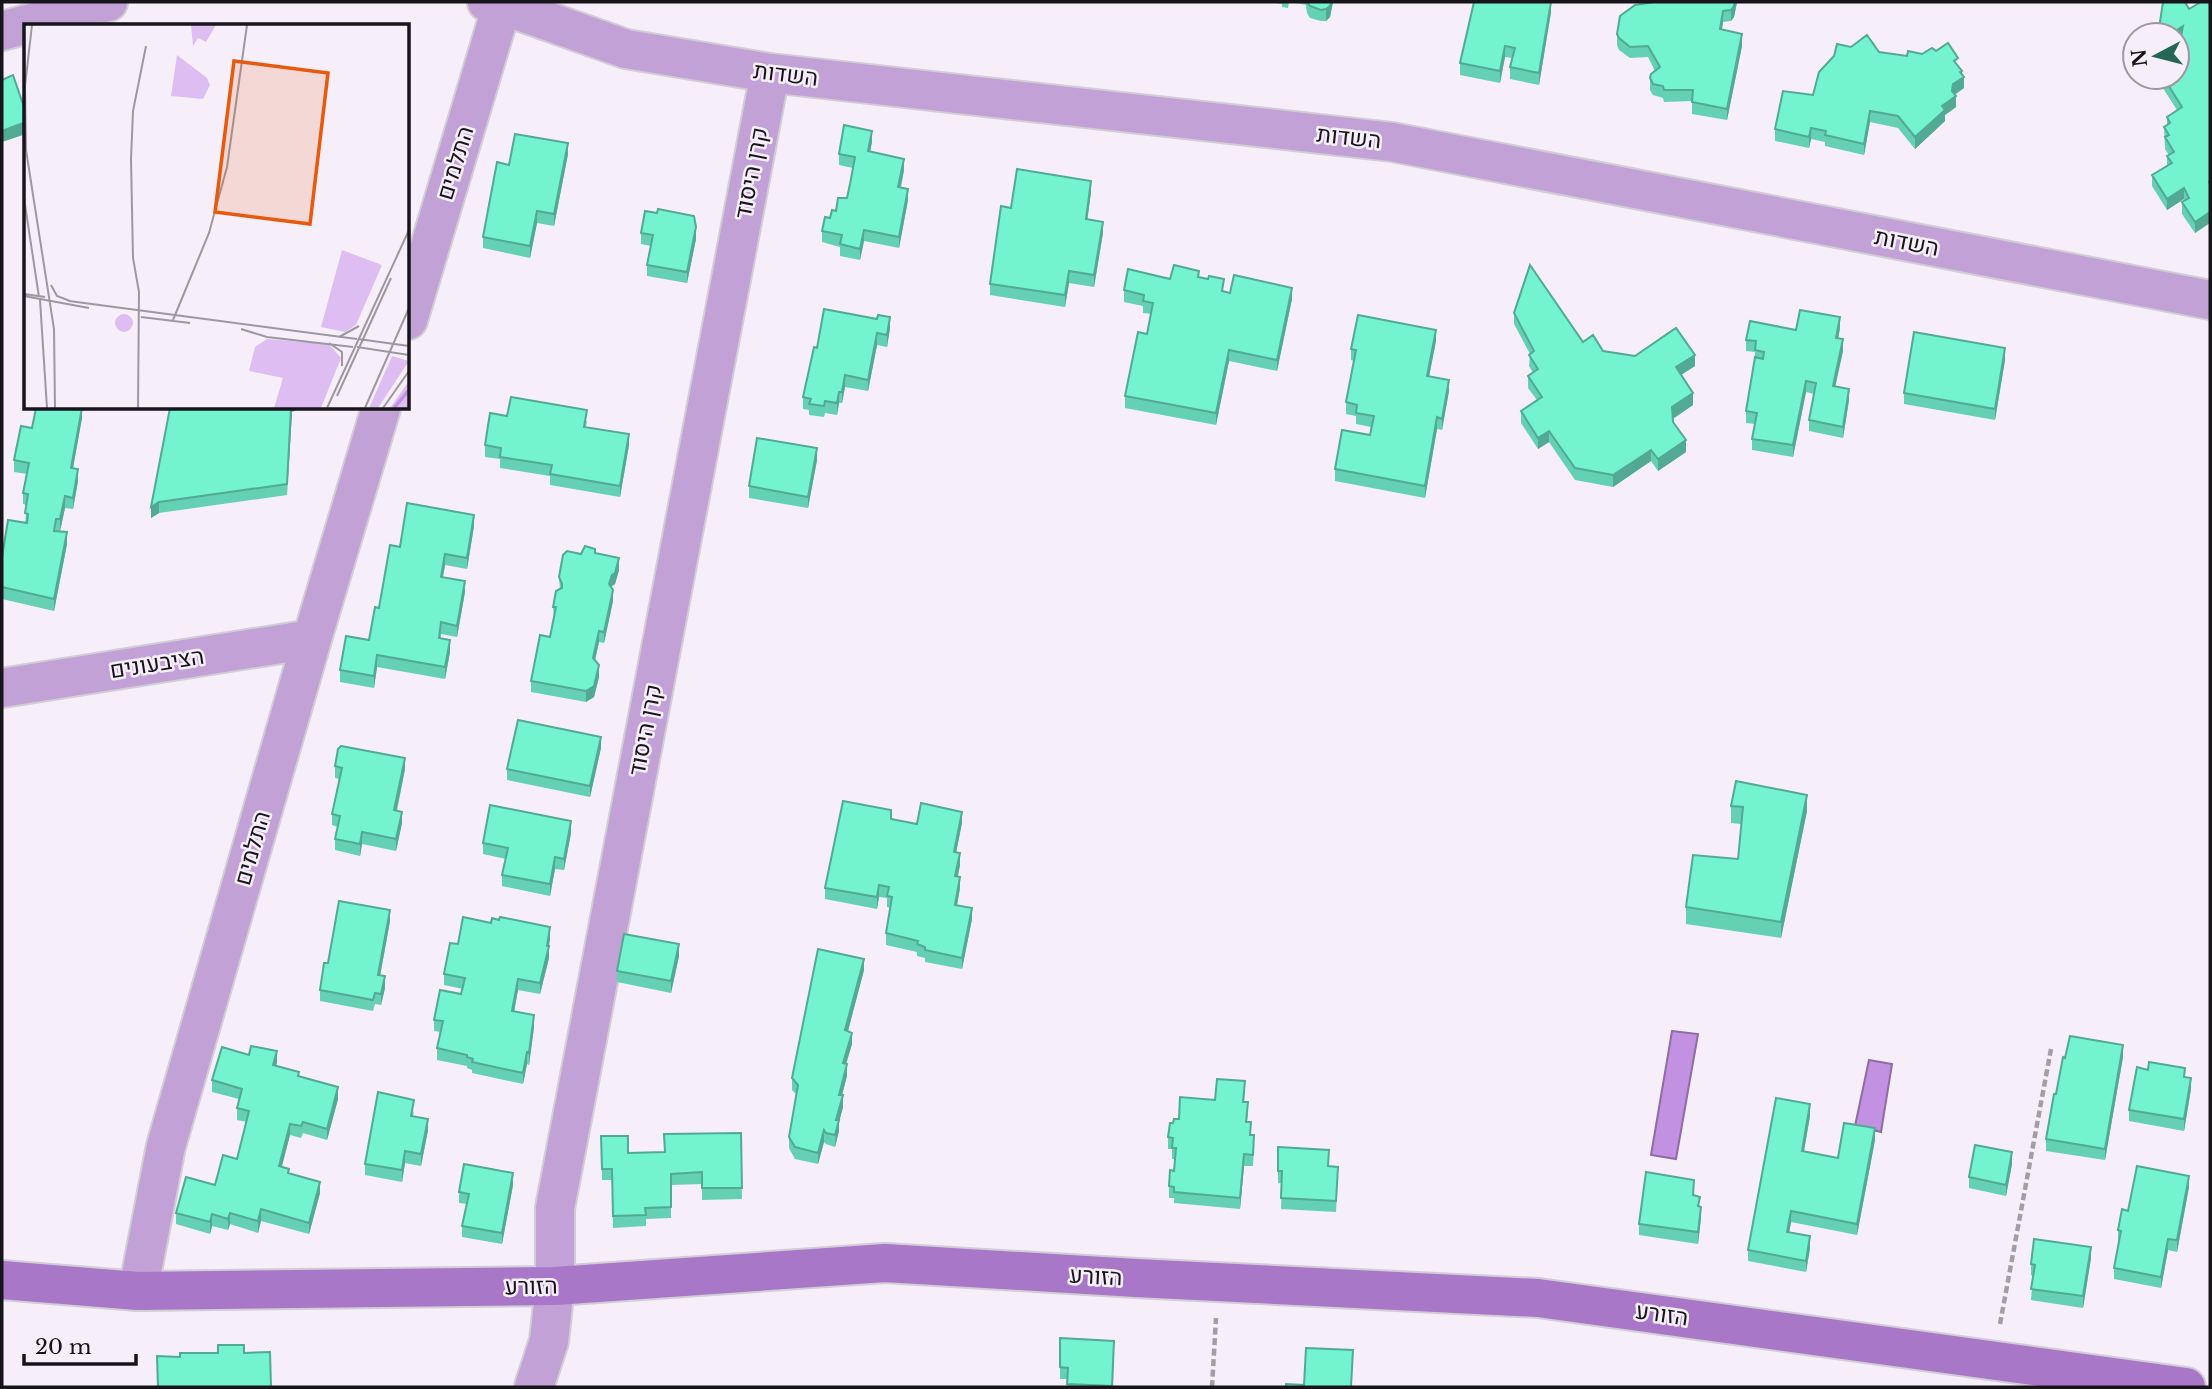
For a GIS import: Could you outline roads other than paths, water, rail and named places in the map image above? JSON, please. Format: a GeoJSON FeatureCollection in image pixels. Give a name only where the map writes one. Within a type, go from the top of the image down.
{"type":"FeatureCollection","features":[{"type":"Feature","properties":{"kind":"street"},"geometry":{"type":"LineString","coordinates":[[28,24],[108,2]]}},
{"type":"Feature","properties":{"kind":"street","name":"השדות"},"geometry":{"type":"LineString","coordinates":[[497,3],[626,49],[770,73],[1392,142],[2210,300]]}},
{"type":"Feature","properties":{"kind":"street","name":"התלמים"},"geometry":{"type":"LineString","coordinates":[[410,313],[497,3]]}},
{"type":"Feature","properties":{"kind":"street"},"geometry":{"type":"LineString","coordinates":[[2,31],[24,25]]}},
{"type":"Feature","properties":{"kind":"street","name":"קרן היסוד"},"geometry":{"type":"LineString","coordinates":[[534,1387],[549,1341],[555,1286],[555,1208],[770,73]]}},
{"type":"Feature","properties":{"kind":"street","name":"התלמים"},"geometry":{"type":"LineString","coordinates":[[138,1291],[166,1146],[312,639],[381,410]]}},
{"type":"Feature","properties":{"kind":"street","name":"הציבעונים"},"geometry":{"type":"LineString","coordinates":[[2,688],[312,639]]}},
{"type":"Feature","properties":{"kind":"street","name":"הזורע"},"geometry":{"type":"LineString","coordinates":[[2,1280],[138,1291],[555,1286],[885,1264],[1538,1298],[2186,1387]]}}]}
